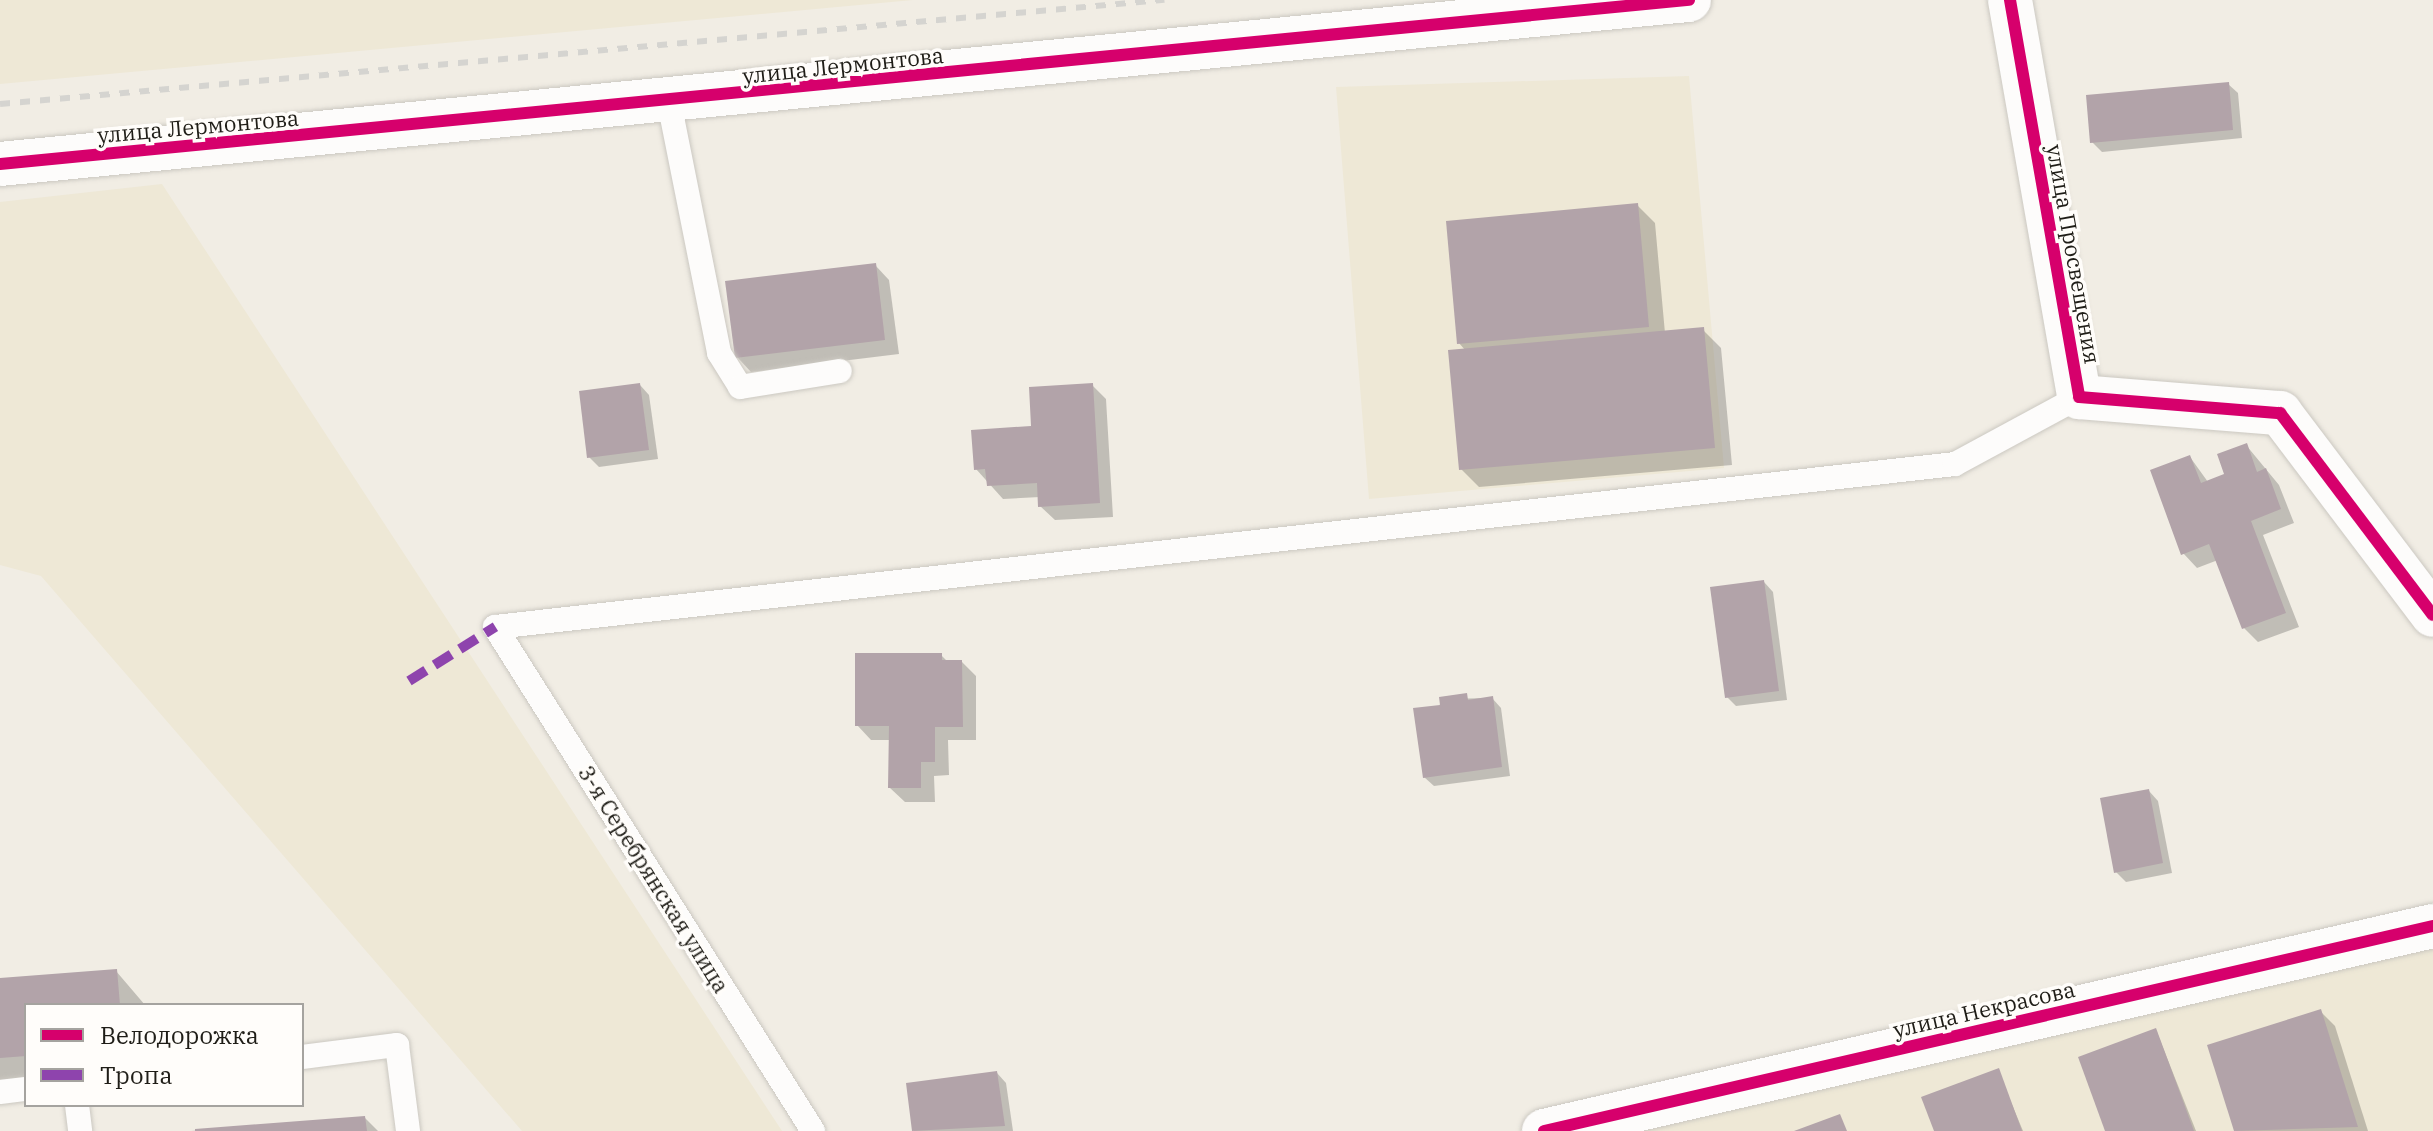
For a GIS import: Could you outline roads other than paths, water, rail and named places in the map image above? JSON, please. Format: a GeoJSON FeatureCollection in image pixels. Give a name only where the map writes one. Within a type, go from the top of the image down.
{"type":"FeatureCollection","features":[{"type":"Feature","properties":{"kind":"street","name":"улица Лермонтова"},"geometry":{"type":"LineString","coordinates":[[0,164],[669,102],[1689,0]]}},
{"type":"Feature","properties":{"kind":"street","name":"улица Просвещения"},"geometry":{"type":"LineString","coordinates":[[2010,0],[2079,397],[2280,413],[2433,615]]}},
{"type":"Feature","properties":{"kind":"street","name":"улица Некрасова"},"geometry":{"type":"LineString","coordinates":[[1544,1131],[2433,926]]}},
{"type":"Feature","properties":{"kind":"lane"},"geometry":{"type":"LineString","coordinates":[[669,102],[719,353],[740,387],[840,371]]}},
{"type":"Feature","properties":{"kind":"lane","name":"3-я Серебрянская улица"},"geometry":{"type":"LineString","coordinates":[[813,1131],[495,627],[1955,464],[2079,397]]}},
{"type":"Feature","properties":{"kind":"lane"},"geometry":{"type":"LineString","coordinates":[[304,1057],[397,1045],[408,1131]]}},
{"type":"Feature","properties":{"kind":"lane"},"geometry":{"type":"LineString","coordinates":[[0,1092],[24,1089]]}},
{"type":"Feature","properties":{"kind":"lane"},"geometry":{"type":"LineString","coordinates":[[77,1107],[80,1131]]}},
{"type":"Feature","properties":{"kind":"railway"},"geometry":{"type":"LineString","coordinates":[[0,104],[1164,0]]}}]}
